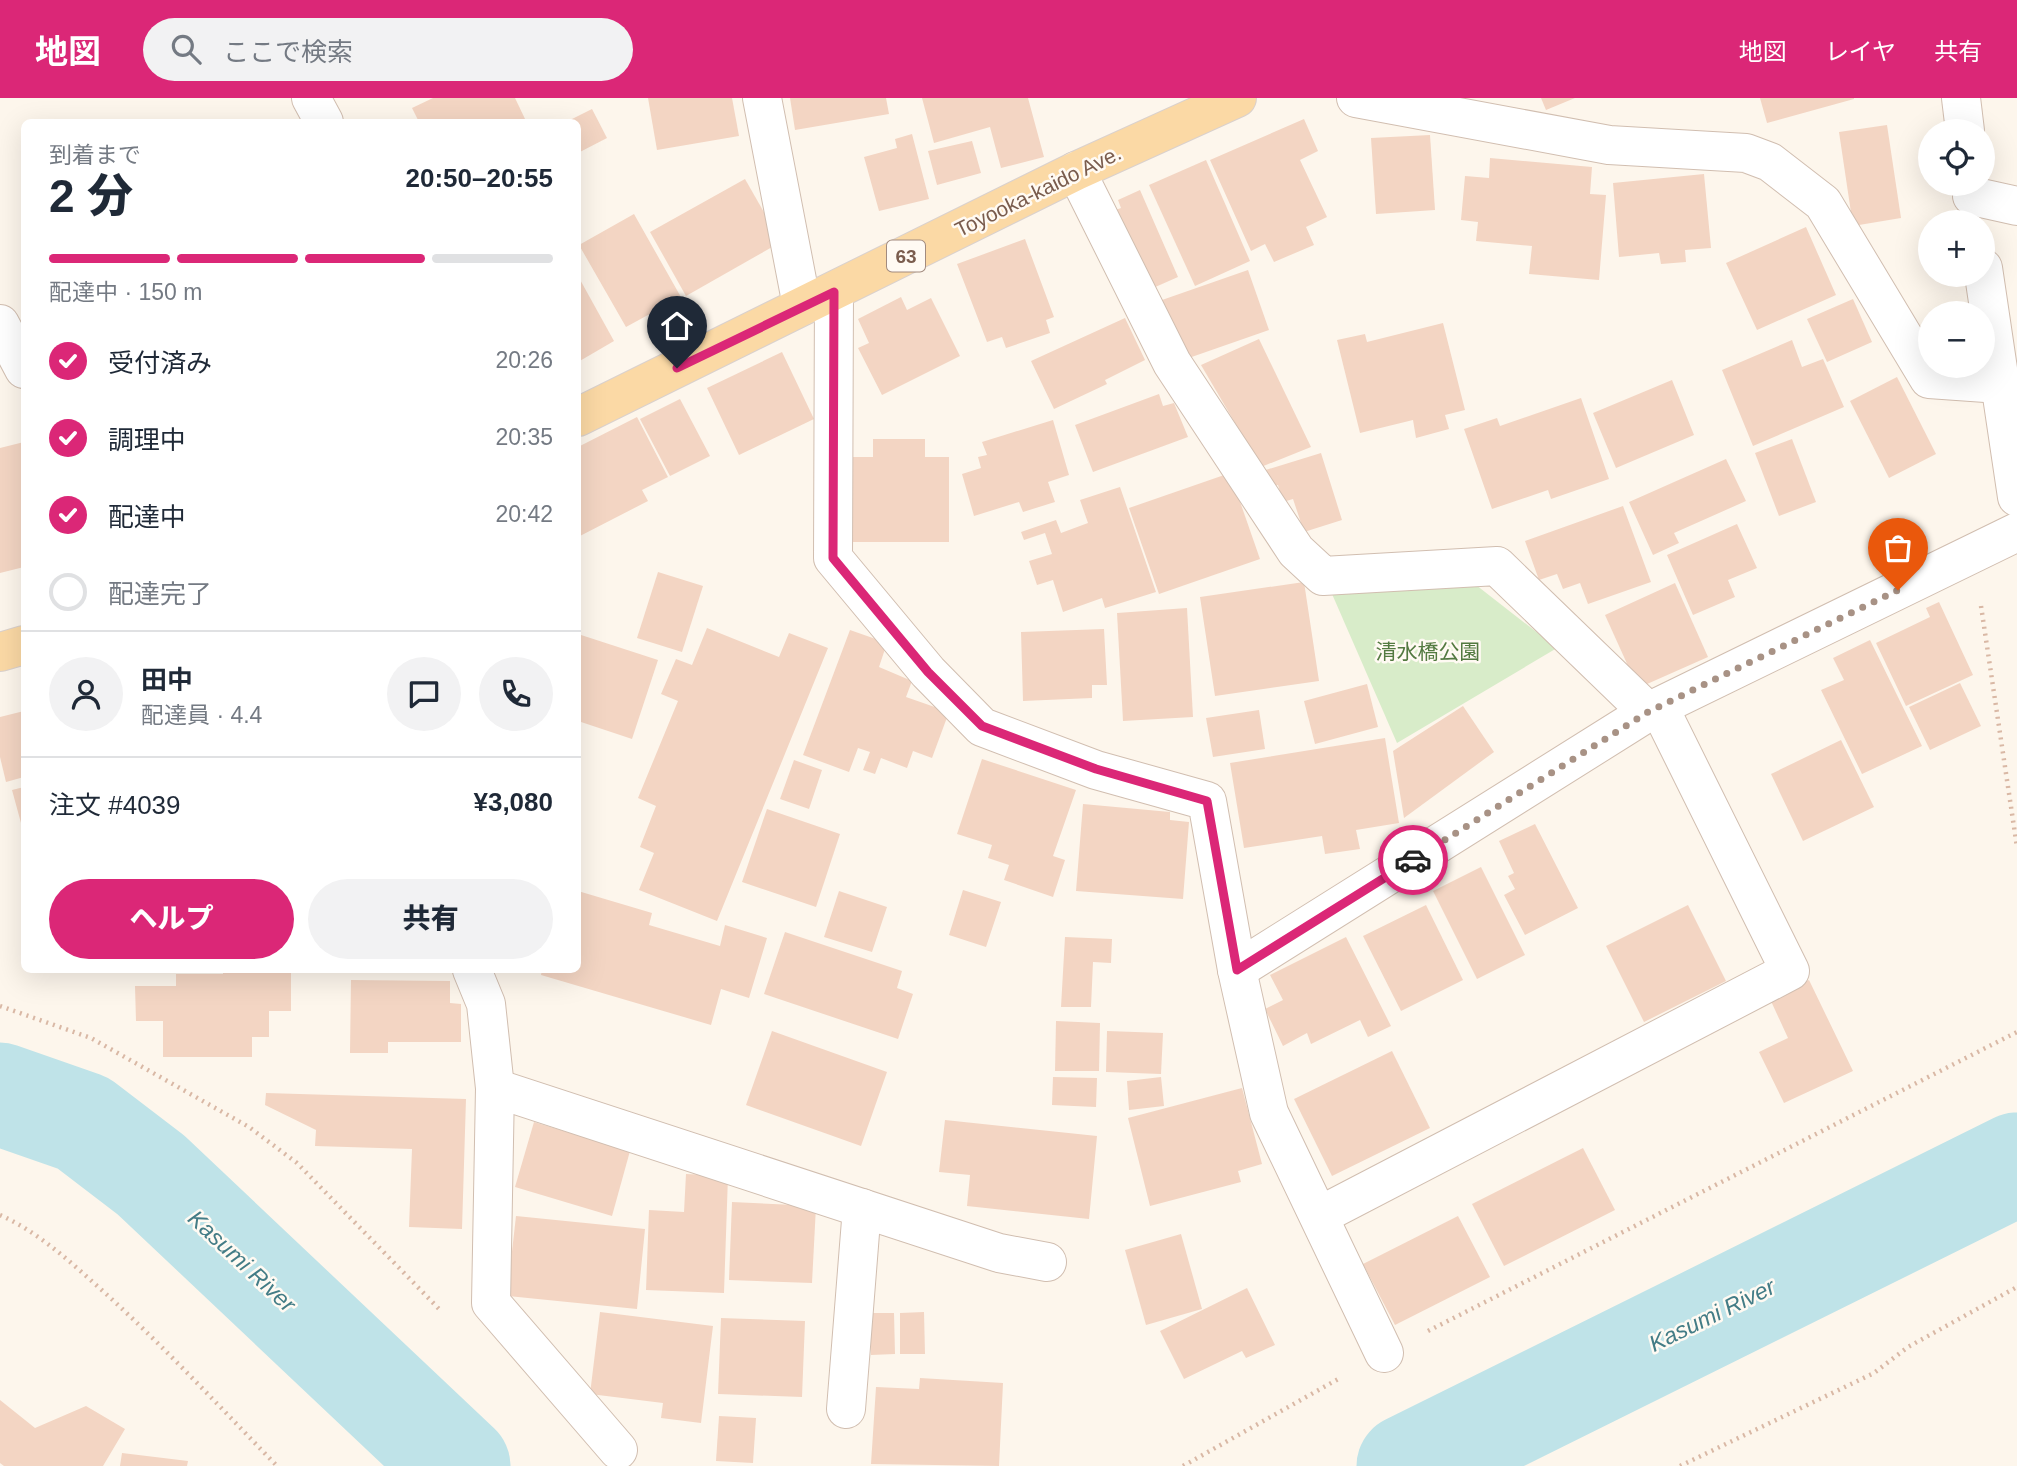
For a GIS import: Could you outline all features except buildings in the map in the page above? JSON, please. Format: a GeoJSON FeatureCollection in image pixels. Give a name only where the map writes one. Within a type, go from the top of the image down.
{"type":"FeatureCollection","features":[{"type":"Feature","properties":{"kind":"main road","name":"Toyooka-kaido Ave."},"geometry":{"type":"LineString","coordinates":[[581,416],[1076,171],[1237,98]]}},
{"type":"Feature","properties":{"kind":"main road"},"geometry":{"type":"LineString","coordinates":[[0,652],[21,646]]}},
{"type":"Feature","properties":{"kind":"street"},"geometry":{"type":"LineString","coordinates":[[311,98],[322,119]]}},
{"type":"Feature","properties":{"kind":"street"},"geometry":{"type":"LineString","coordinates":[[762,98],[818,299],[833,558],[928,672],[982,726],[1096,769],[1207,801],[1237,970],[1269,1113],[1384,1353]]}},
{"type":"Feature","properties":{"kind":"street"},"geometry":{"type":"LineString","coordinates":[[1356,98],[1609,145],[1746,153],[1770,162],[1823,203],[1929,379],[2000,384]]}},
{"type":"Feature","properties":{"kind":"street"},"geometry":{"type":"LineString","coordinates":[[1961,98],[1964,119]]}},
{"type":"Feature","properties":{"kind":"street"},"geometry":{"type":"LineString","coordinates":[[1076,171],[1172,363],[1201,402],[1296,551],[1323,576],[1497,566],[1654,710],[1790,971],[1319,1216]]}},
{"type":"Feature","properties":{"kind":"street"},"geometry":{"type":"LineString","coordinates":[[1973,201],[2017,206]]}},
{"type":"Feature","properties":{"kind":"street"},"geometry":{"type":"LineString","coordinates":[[1986,287],[2017,497]]}},
{"type":"Feature","properties":{"kind":"street"},"geometry":{"type":"LineString","coordinates":[[0,324],[21,363]]}},
{"type":"Feature","properties":{"kind":"street"},"geometry":{"type":"LineString","coordinates":[[1237,970],[1654,710],[2017,532]]}},
{"type":"Feature","properties":{"kind":"street"},"geometry":{"type":"LineString","coordinates":[[473,973],[486,1004],[495,1088],[491,1303],[618,1450]]}},
{"type":"Feature","properties":{"kind":"street"},"geometry":{"type":"LineString","coordinates":[[495,1088],[999,1253],[1047,1262]]}},
{"type":"Feature","properties":{"kind":"street"},"geometry":{"type":"LineString","coordinates":[[846,1409],[862,1208]]}},
{"type":"Feature","properties":{"kind":"path"},"geometry":{"type":"LineString","coordinates":[[1980,605],[2017,847]]}},
{"type":"Feature","properties":{"kind":"path"},"geometry":{"type":"LineString","coordinates":[[0,1006],[91,1038],[249,1127],[297,1163],[448,1319]]}},
{"type":"Feature","properties":{"kind":"path"},"geometry":{"type":"LineString","coordinates":[[1183,1466],[1384,1353],[2017,1032]]}},
{"type":"Feature","properties":{"kind":"path"},"geometry":{"type":"LineString","coordinates":[[0,1215],[19,1223],[65,1258],[138,1322],[277,1466]]}},
{"type":"Feature","properties":{"kind":"path"},"geometry":{"type":"LineString","coordinates":[[1680,1466],[1874,1373],[1908,1347],[2017,1287]]}},
{"type":"Feature","properties":{"kind":"green space","name":"清水橋公園"},"geometry":{"type":"Polygon","coordinates":[[[1476,585],[1557,648],[1397,743],[1332,594],[1476,585]]]}},
{"type":"Feature","properties":{"kind":"waterway","name":"Kasumi River"},"geometry":{"type":"LineString","coordinates":[[0,1094],[83,1123],[151,1175],[459,1466]]}},
{"type":"Feature","properties":{"kind":"waterway","name":"Kasumi River"},"geometry":{"type":"LineString","coordinates":[[1408,1466],[2017,1164]]}},
{"type":"Feature","properties":{"kind":"way so far"},"geometry":{"type":"LineString","coordinates":[[1413,860],[1648,712],[1898,590]]}},
{"type":"Feature","properties":{"kind":"route"},"geometry":{"type":"LineString","coordinates":[[677,368],[834,292],[833,558],[928,672],[982,726],[1096,769],[1207,801],[1237,970],[1413,860]]}}]}
